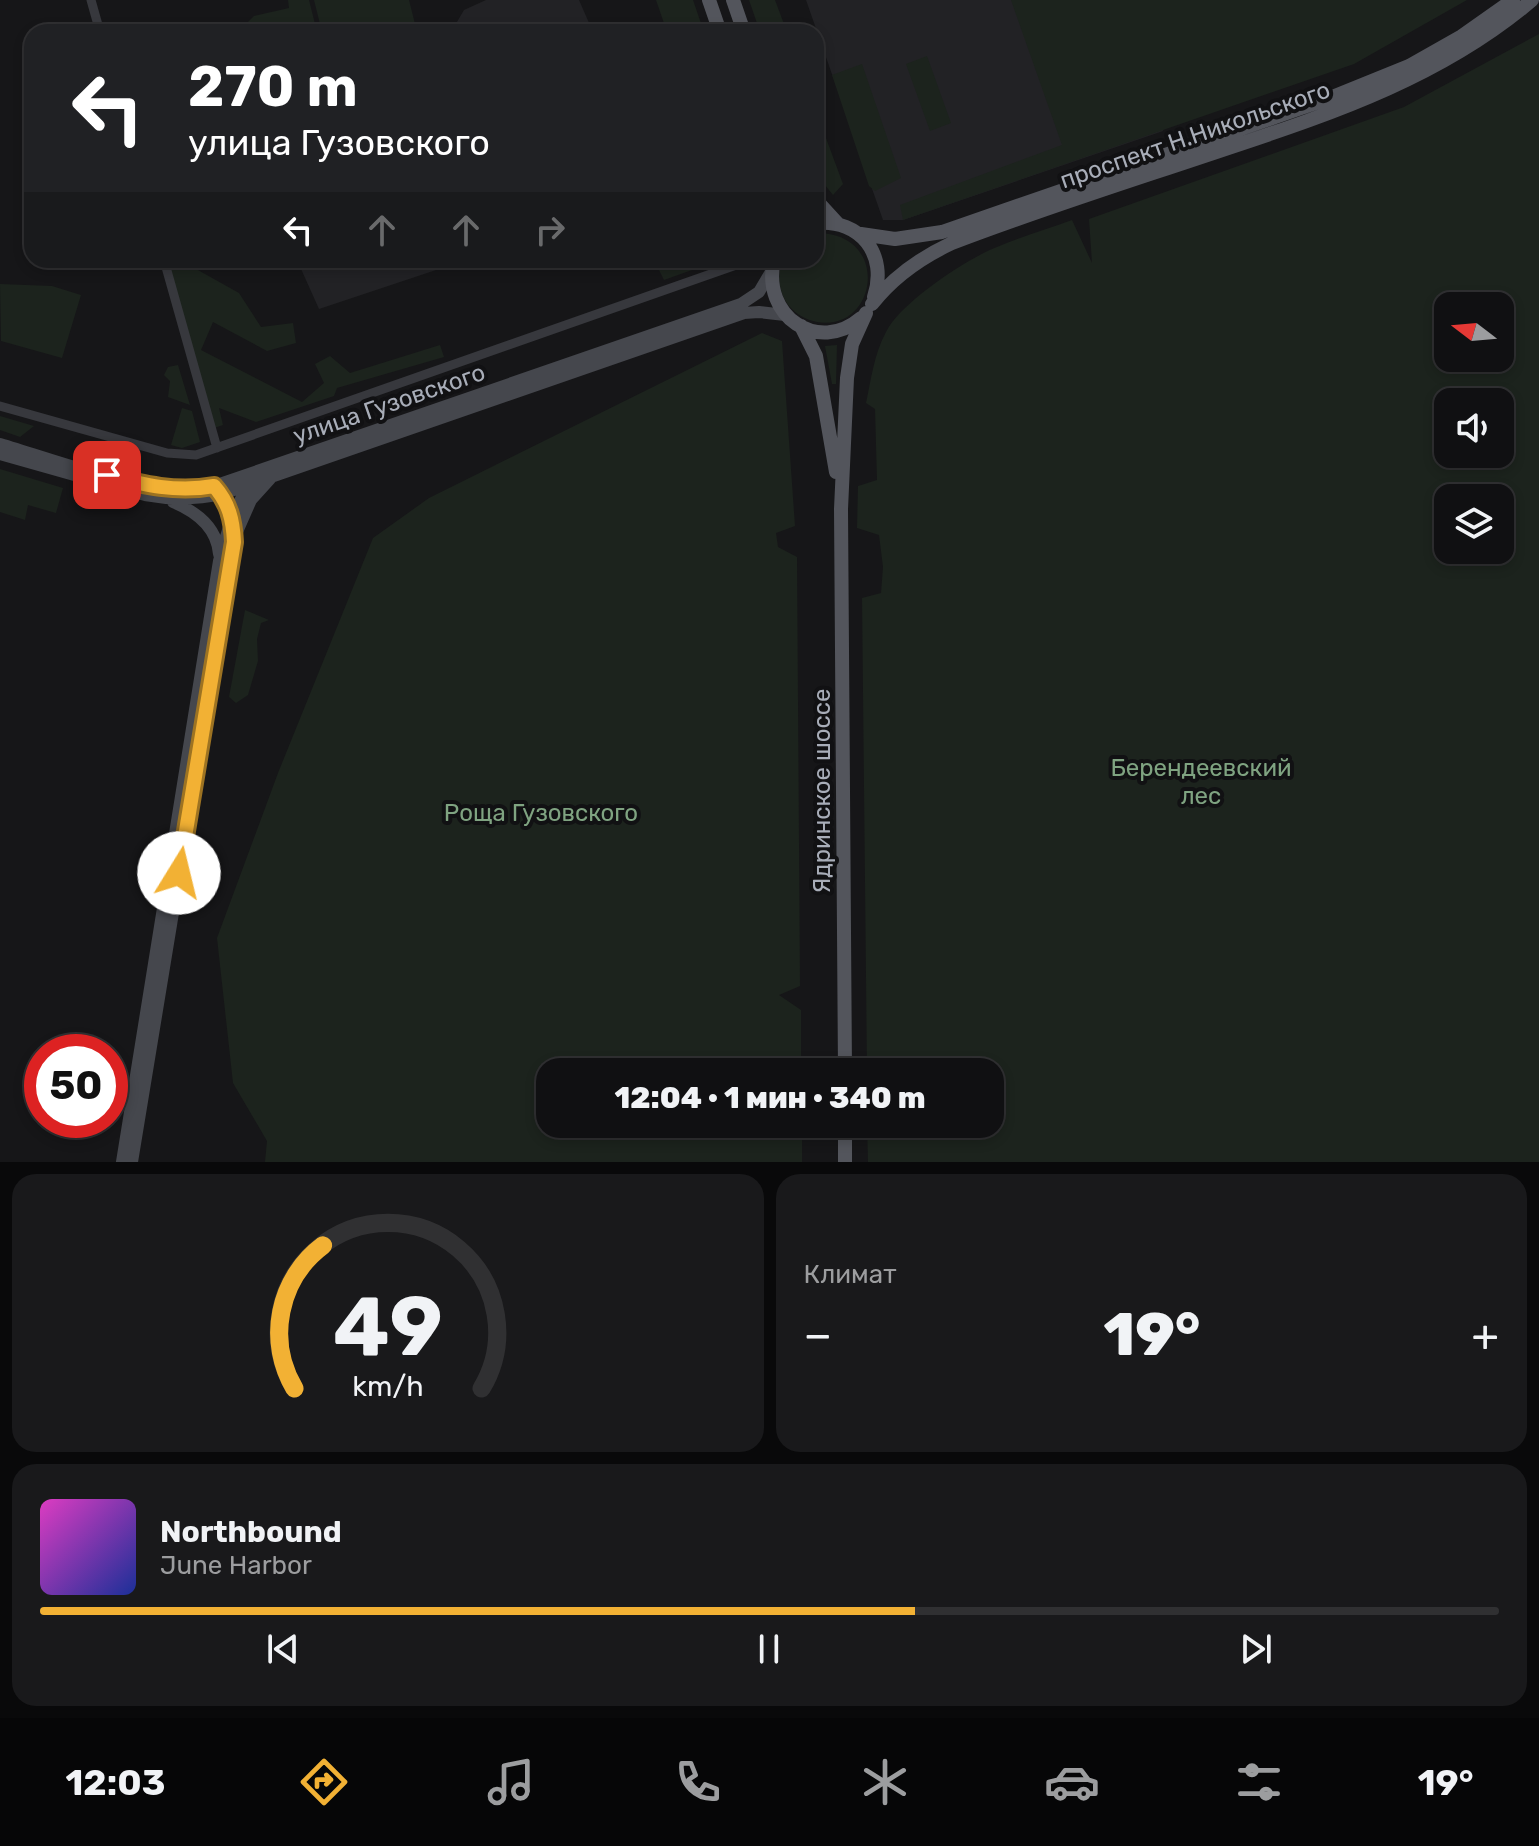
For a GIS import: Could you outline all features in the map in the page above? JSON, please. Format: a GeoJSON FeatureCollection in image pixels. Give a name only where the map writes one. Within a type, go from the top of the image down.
{"type":"FeatureCollection","features":[{"type":"Feature","properties":{"kind":"main road"},"geometry":{"type":"LineString","coordinates":[[709,0],[717,24]]}},
{"type":"Feature","properties":{"kind":"main road"},"geometry":{"type":"LineString","coordinates":[[733,0],[741,24]]}},
{"type":"Feature","properties":{"kind":"main road","name":"проспект Н.Никольского"},"geometry":{"type":"LineString","coordinates":[[838,224],[861,234],[895,239],[942,232],[1330,98],[1409,66],[1462,36],[1513,0]]}},
{"type":"Feature","properties":{"kind":"main road","name":"проспект Н.Никольского"},"geometry":{"type":"LineString","coordinates":[[869,309],[884,289],[914,263],[952,243],[1359,101],[1478,42],[1532,0]]}},
{"type":"Feature","properties":{"kind":"main road"},"geometry":{"type":"LineString","coordinates":[[824,209],[838,224]]}},
{"type":"Feature","properties":{"kind":"main road"},"geometry":{"type":"LineString","coordinates":[[824,223],[838,224]]}},
{"type":"Feature","properties":{"kind":"main road"},"geometry":{"type":"LineString","coordinates":[[770,268],[772,291],[785,315],[801,326],[822,332],[850,327],[869,309],[879,268],[874,250],[861,234]]}},
{"type":"Feature","properties":{"kind":"main road","name":"улица Гузовского"},"geometry":{"type":"LineString","coordinates":[[270,473],[741,304],[759,292],[767,268]]}},
{"type":"Feature","properties":{"kind":"main road","name":"Ядринское шоссе"},"geometry":{"type":"LineString","coordinates":[[845,1058],[841,509],[847,378],[855,334],[869,309]]}},
{"type":"Feature","properties":{"kind":"main road","name":"улица Гузовского"},"geometry":{"type":"LineString","coordinates":[[0,444],[163,498],[202,498],[218,490],[744,313],[785,315]]}},
{"type":"Feature","properties":{"kind":"main road","name":"Ядринское шоссе"},"geometry":{"type":"LineString","coordinates":[[801,326],[816,356],[841,509]]}},
{"type":"Feature","properties":{"kind":"main road","name":"улица Гузовского"},"geometry":{"type":"LineString","coordinates":[[0,454],[162,488],[218,490],[252,483]]}},
{"type":"Feature","properties":{"kind":"main road"},"geometry":{"type":"LineString","coordinates":[[219,561],[238,502],[252,483],[270,473]]}},
{"type":"Feature","properties":{"kind":"main road"},"geometry":{"type":"LineString","coordinates":[[220,583],[251,500],[270,473]]}},
{"type":"Feature","properties":{"kind":"main road"},"geometry":{"type":"LineString","coordinates":[[218,490],[232,519],[234,542]]}},
{"type":"Feature","properties":{"kind":"main road"},"geometry":{"type":"LineString","coordinates":[[122,1162],[139,1087],[220,583],[218,542],[210,528],[192,511],[163,498]]}},
{"type":"Feature","properties":{"kind":"main road"},"geometry":{"type":"LineString","coordinates":[[132,1162],[139,1087]]}},
{"type":"Feature","properties":{"kind":"main road"},"geometry":{"type":"LineString","coordinates":[[845,1138],[845,1162]]}},
{"type":"Feature","properties":{"kind":"street"},"geometry":{"type":"LineString","coordinates":[[91,0],[98,24]]}},
{"type":"Feature","properties":{"kind":"street"},"geometry":{"type":"LineString","coordinates":[[166,268],[217,448]]}},
{"type":"Feature","properties":{"kind":"street"},"geometry":{"type":"LineString","coordinates":[[0,406],[177,455],[196,455],[728,268]]}},
{"type":"Feature","properties":{"kind":"shaded area"},"geometry":{"type":"Polygon","coordinates":[[[486,0],[579,0],[590,24],[456,24],[464,10],[486,0]]]}},
{"type":"Feature","properties":{"kind":"shaded area"},"geometry":{"type":"Polygon","coordinates":[[[806,0],[1125,0],[1163,131],[903,220],[883,220],[824,51],[824,24],[814,24],[806,0]]]}},
{"type":"Feature","properties":{"kind":"shaded area"},"geometry":{"type":"Polygon","coordinates":[[[301,268],[435,268],[436,270],[319,309],[301,268]]]}},
{"type":"Feature","properties":{"kind":"green space"},"geometry":{"type":"Polygon","coordinates":[[[288,0],[309,0],[315,24],[246,24],[254,16],[289,8],[288,0]]]}},
{"type":"Feature","properties":{"kind":"green space"},"geometry":{"type":"Polygon","coordinates":[[[314,0],[409,0],[415,24],[320,24],[314,0]]]}},
{"type":"Feature","properties":{"kind":"green space"},"geometry":{"type":"Polygon","coordinates":[[[656,0],[693,0],[701,24],[664,24],[656,0]]]}},
{"type":"Feature","properties":{"kind":"green space"},"geometry":{"type":"Polygon","coordinates":[[[749,0],[775,0],[784,24],[757,24],[749,0]]]}},
{"type":"Feature","properties":{"kind":"green space"},"geometry":{"type":"Polygon","coordinates":[[[1011,0],[1467,0],[1354,64],[903,220],[900,205],[1062,145],[1011,0]]]}},
{"type":"Feature","properties":{"kind":"green space","name":"Берендеевский лес"},"geometry":{"type":"Polygon","coordinates":[[[1539,34],[1539,1162],[868,1162],[867,1138],[1004,1138],[1004,1058],[867,1058],[862,598],[881,593],[883,567],[879,535],[857,528],[858,486],[877,480],[875,409],[866,403],[876,358],[886,332],[905,308],[935,283],[997,247],[1072,220],[1092,263],[1089,219],[1404,107],[1539,34]]]}},
{"type":"Feature","properties":{"kind":"green space"},"geometry":{"type":"Polygon","coordinates":[[[927,56],[951,123],[930,131],[906,64],[927,56]]]}},
{"type":"Feature","properties":{"kind":"green space"},"geometry":{"type":"Polygon","coordinates":[[[862,64],[901,178],[875,191],[869,186],[832,75],[862,64]]]}},
{"type":"Feature","properties":{"kind":"green space"},"geometry":{"type":"Polygon","coordinates":[[[824,133],[843,184],[833,195],[824,184],[824,133]]]}},
{"type":"Feature","properties":{"kind":"green space"},"geometry":{"type":"Polygon","coordinates":[[[824,234],[843,238],[858,250],[866,265],[868,282],[863,299],[853,313],[837,321],[817,322],[799,315],[786,302],[780,285],[781,268],[824,268],[824,234]]]}},
{"type":"Feature","properties":{"kind":"green space"},"geometry":{"type":"Polygon","coordinates":[[[169,268],[194,268],[239,293],[261,327],[293,323],[296,343],[267,351],[213,322],[201,350],[302,402],[324,383],[315,364],[330,356],[350,373],[440,345],[444,357],[337,388],[334,396],[256,422],[219,408],[223,425],[214,428],[169,268]]]}},
{"type":"Feature","properties":{"kind":"green space"},"geometry":{"type":"Polygon","coordinates":[[[658,268],[698,268],[664,280],[658,268]]]}},
{"type":"Feature","properties":{"kind":"green space"},"geometry":{"type":"Polygon","coordinates":[[[0,284],[52,286],[81,295],[62,358],[1,341],[0,284]]]}},
{"type":"Feature","properties":{"kind":"green space","name":"Роща Гузовского"},"geometry":{"type":"Polygon","coordinates":[[[762,333],[782,341],[795,526],[776,533],[778,547],[797,557],[800,986],[779,995],[801,1010],[801,1058],[536,1058],[536,1138],[802,1138],[802,1162],[265,1162],[267,1141],[233,1083],[217,938],[278,773],[373,538],[429,498],[762,333]]]}},
{"type":"Feature","properties":{"kind":"green space"},"geometry":{"type":"Polygon","coordinates":[[[837,345],[836,384],[832,384],[825,346],[837,345]]]}},
{"type":"Feature","properties":{"kind":"green space"},"geometry":{"type":"Polygon","coordinates":[[[178,365],[190,405],[168,397],[170,381],[164,375],[168,367],[178,365]]]}},
{"type":"Feature","properties":{"kind":"green space"},"geometry":{"type":"Polygon","coordinates":[[[182,408],[192,411],[200,442],[182,448],[171,445],[182,408]]]}},
{"type":"Feature","properties":{"kind":"green space"},"geometry":{"type":"Polygon","coordinates":[[[0,416],[34,426],[20,437],[0,430],[0,416]]]}},
{"type":"Feature","properties":{"kind":"green space"},"geometry":{"type":"Polygon","coordinates":[[[0,469],[63,488],[56,513],[28,505],[25,520],[0,512],[0,469]]]}},
{"type":"Feature","properties":{"kind":"green space"},"geometry":{"type":"Polygon","coordinates":[[[245,610],[269,620],[261,623],[257,639],[258,661],[248,695],[236,703],[229,697],[245,610]]]}},
{"type":"Feature","properties":{"kind":"route"},"geometry":{"type":"LineString","coordinates":[[107,475],[180,490],[214,486],[222,494],[232,519],[234,542],[179,873]]}}]}
